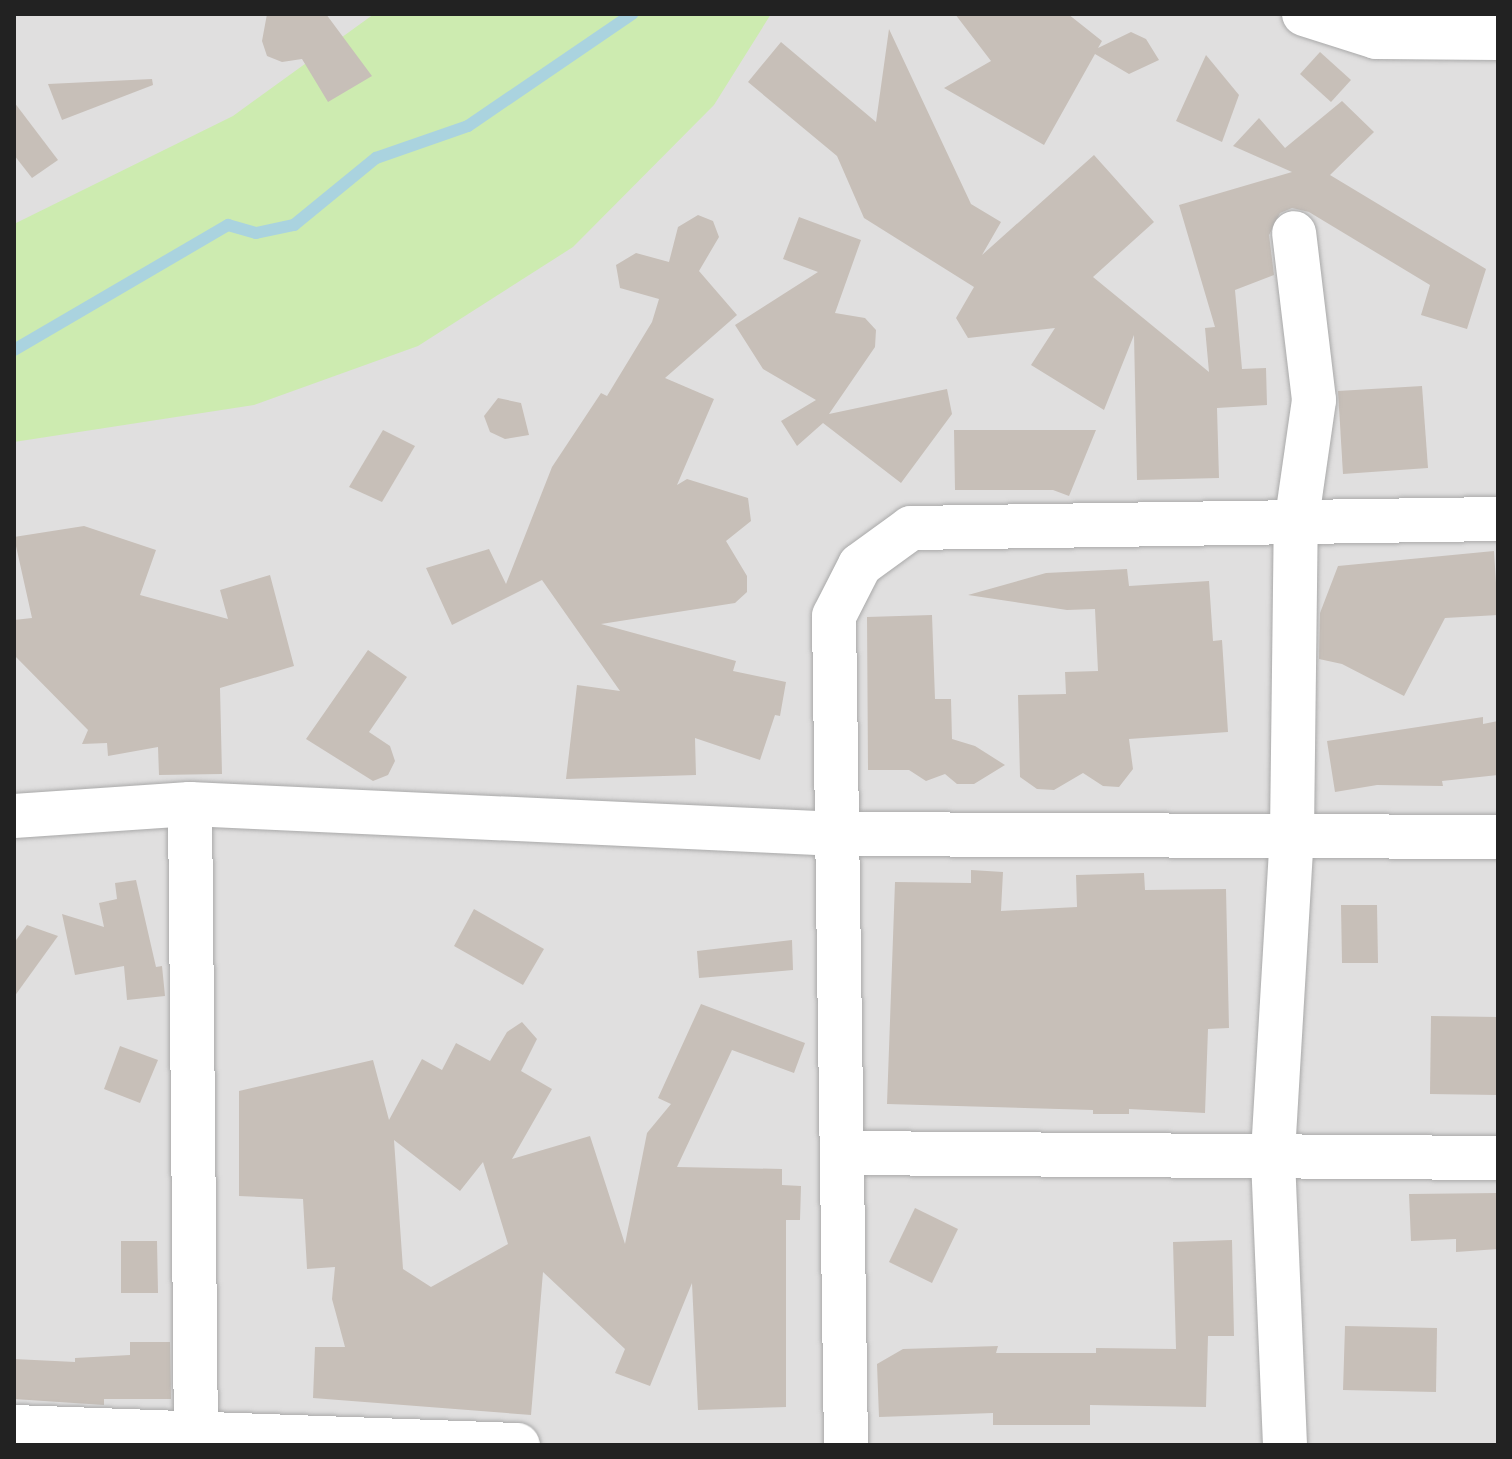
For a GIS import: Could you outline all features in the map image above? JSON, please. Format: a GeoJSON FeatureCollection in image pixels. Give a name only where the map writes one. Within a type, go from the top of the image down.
{"type":"FeatureCollection","features":[{"type":"Feature","properties":{"kind":"street"},"geometry":{"type":"LineString","coordinates":[[1304,14],[1376,37],[1498,38]]}},
{"type":"Feature","properties":{"kind":"street"},"geometry":{"type":"LineString","coordinates":[[1285,1445],[1273,1153],[1292,833],[1296,525],[1314,400],[1294,233]]}},
{"type":"Feature","properties":{"kind":"street"},"geometry":{"type":"LineString","coordinates":[[846,1445],[845,1153],[834,616],[860,565],[911,528],[1296,525],[1498,519]]}},
{"type":"Feature","properties":{"kind":"street"},"geometry":{"type":"LineString","coordinates":[[14,816],[190,804],[838,834],[1292,833],[1498,837]]}},
{"type":"Feature","properties":{"kind":"street"},"geometry":{"type":"LineString","coordinates":[[190,804],[196,1440]]}},
{"type":"Feature","properties":{"kind":"street"},"geometry":{"type":"LineString","coordinates":[[845,1153],[1273,1153],[1498,1158]]}},
{"type":"Feature","properties":{"kind":"street"},"geometry":{"type":"LineString","coordinates":[[14,1427],[196,1440],[518,1445]]}},
{"type":"Feature","properties":{"kind":"shaded area"},"geometry":{"type":"Polygon","coordinates":[[[14,14],[1498,14],[1498,1445],[14,1445],[14,14]]]}},
{"type":"Feature","properties":{"kind":"green space"},"geometry":{"type":"Polygon","coordinates":[[[374,14],[771,14],[714,105],[573,247],[418,346],[254,405],[14,442],[14,224],[233,116],[374,14]]]}},
{"type":"Feature","properties":{"kind":"building"},"geometry":{"type":"Polygon","coordinates":[[[267,14],[326,14],[372,76],[328,102],[302,59],[282,62],[267,56],[262,41],[267,14]]]}},
{"type":"Feature","properties":{"kind":"building"},"geometry":{"type":"Polygon","coordinates":[[[955,14],[1068,14],[1102,41],[1098,48],[1131,32],[1146,39],[1159,60],[1129,74],[1095,54],[1044,145],[944,88],[991,61],[955,14]]]}},
{"type":"Feature","properties":{"kind":"building"},"geometry":{"type":"Polygon","coordinates":[[[889,29],[971,204],[1001,222],[982,255],[1094,155],[1154,222],[1093,277],[1209,372],[1205,328],[1215,327],[1179,205],[1292,172],[1233,146],[1259,118],[1285,148],[1342,101],[1374,132],[1330,175],[1486,269],[1467,329],[1421,315],[1430,285],[1309,212],[1292,208],[1280,213],[1269,235],[1274,275],[1235,290],[1242,369],[1266,368],[1267,405],[1217,408],[1219,478],[1137,480],[1134,335],[1104,410],[1031,365],[1055,328],[968,338],[956,318],[974,287],[864,218],[837,156],[748,82],[781,42],[876,122],[889,29]]]}},
{"type":"Feature","properties":{"kind":"building"},"geometry":{"type":"Polygon","coordinates":[[[1320,52],[1351,80],[1331,102],[1300,74],[1320,52]]]}},
{"type":"Feature","properties":{"kind":"building"},"geometry":{"type":"Polygon","coordinates":[[[1206,55],[1239,95],[1222,142],[1176,121],[1206,55]]]}},
{"type":"Feature","properties":{"kind":"building"},"geometry":{"type":"Polygon","coordinates":[[[152,79],[153,85],[62,120],[48,84],[152,79]]]}},
{"type":"Feature","properties":{"kind":"building"},"geometry":{"type":"Polygon","coordinates":[[[14,102],[58,160],[32,178],[14,155],[14,102]]]}},
{"type":"Feature","properties":{"kind":"building"},"geometry":{"type":"Polygon","coordinates":[[[698,215],[713,221],[719,237],[699,271],[737,315],[665,378],[714,399],[677,485],[687,479],[748,498],[751,521],[726,541],[747,576],[747,592],[735,603],[601,624],[736,661],[733,671],[786,682],[780,716],[775,715],[760,760],[695,738],[696,775],[566,779],[577,685],[620,691],[542,580],[452,625],[426,568],[489,549],[506,584],[552,467],[601,393],[607,396],[652,322],[659,299],[620,288],[616,265],[636,253],[669,262],[678,227],[698,215]]]}},
{"type":"Feature","properties":{"kind":"building"},"geometry":{"type":"Polygon","coordinates":[[[799,217],[861,240],[835,313],[865,318],[876,330],[875,347],[829,414],[947,389],[952,414],[901,483],[823,423],[797,446],[781,421],[816,400],[763,369],[735,325],[818,272],[783,259],[799,217]]]}},
{"type":"Feature","properties":{"kind":"building"},"geometry":{"type":"Polygon","coordinates":[[[1422,386],[1428,468],[1343,474],[1338,391],[1422,386]]]}},
{"type":"Feature","properties":{"kind":"building"},"geometry":{"type":"Polygon","coordinates":[[[498,398],[521,403],[529,435],[505,439],[490,432],[484,416],[498,398]]]}},
{"type":"Feature","properties":{"kind":"building"},"geometry":{"type":"Polygon","coordinates":[[[383,430],[415,446],[382,502],[349,487],[383,430]]]}},
{"type":"Feature","properties":{"kind":"building"},"geometry":{"type":"Polygon","coordinates":[[[954,430],[1096,430],[1069,496],[1053,490],[955,490],[954,430]]]}},
{"type":"Feature","properties":{"kind":"building"},"geometry":{"type":"Polygon","coordinates":[[[84,526],[156,550],[140,595],[228,619],[220,590],[270,575],[294,666],[220,688],[222,774],[159,775],[158,747],[108,756],[107,743],[82,744],[88,730],[14,655],[14,620],[32,618],[14,537],[84,526]]]}},
{"type":"Feature","properties":{"kind":"building"},"geometry":{"type":"Polygon","coordinates":[[[1494,551],[1498,615],[1445,618],[1404,696],[1342,664],[1319,659],[1320,613],[1338,566],[1494,551]]]}},
{"type":"Feature","properties":{"kind":"building"},"geometry":{"type":"Polygon","coordinates":[[[1127,569],[1129,586],[1209,581],[1213,641],[1222,640],[1228,732],[1129,739],[1133,769],[1119,787],[1103,786],[1083,773],[1054,790],[1037,789],[1020,777],[1018,695],[1066,694],[1065,672],[1098,671],[1095,609],[1067,610],[968,595],[1046,573],[1127,569]]]}},
{"type":"Feature","properties":{"kind":"building"},"geometry":{"type":"Polygon","coordinates":[[[932,615],[935,699],[951,699],[952,739],[975,746],[1005,765],[974,784],[957,784],[945,774],[926,781],[909,770],[868,770],[867,617],[932,615]]]}},
{"type":"Feature","properties":{"kind":"building"},"geometry":{"type":"Polygon","coordinates":[[[368,650],[407,677],[369,732],[390,746],[395,761],[388,775],[373,781],[306,739],[368,650]]]}},
{"type":"Feature","properties":{"kind":"building"},"geometry":{"type":"Polygon","coordinates":[[[1483,717],[1483,724],[1498,721],[1498,775],[1442,781],[1443,786],[1377,785],[1335,792],[1327,741],[1483,717]]]}},
{"type":"Feature","properties":{"kind":"building"},"geometry":{"type":"Polygon","coordinates":[[[971,870],[1003,872],[1001,911],[1077,907],[1076,875],[1144,873],[1145,890],[1226,889],[1229,1028],[1208,1029],[1205,1113],[1129,1109],[1129,1114],[1093,1114],[1093,1110],[887,1104],[895,882],[971,883],[971,870]]]}},
{"type":"Feature","properties":{"kind":"building"},"geometry":{"type":"Polygon","coordinates":[[[136,880],[156,967],[162,966],[165,996],[127,1000],[124,966],[75,975],[62,914],[104,927],[99,903],[117,899],[115,883],[136,880]]]}},
{"type":"Feature","properties":{"kind":"building"},"geometry":{"type":"Polygon","coordinates":[[[1341,905],[1377,905],[1378,963],[1342,963],[1341,905]]]}},
{"type":"Feature","properties":{"kind":"building"},"geometry":{"type":"Polygon","coordinates":[[[474,909],[544,949],[523,985],[454,946],[474,909]]]}},
{"type":"Feature","properties":{"kind":"building"},"geometry":{"type":"Polygon","coordinates":[[[27,925],[58,936],[14,997],[14,943],[27,925]]]}},
{"type":"Feature","properties":{"kind":"building"},"geometry":{"type":"Polygon","coordinates":[[[792,940],[793,970],[699,978],[697,951],[792,940]]]}},
{"type":"Feature","properties":{"kind":"building"},"geometry":{"type":"Polygon","coordinates":[[[701,1004],[805,1043],[794,1073],[732,1050],[677,1167],[782,1169],[782,1185],[801,1186],[800,1220],[786,1220],[786,1407],[698,1410],[692,1283],[650,1386],[615,1373],[625,1349],[543,1272],[531,1415],[313,1398],[315,1347],[345,1347],[332,1299],[335,1267],[307,1269],[303,1199],[239,1196],[239,1091],[373,1060],[389,1120],[422,1059],[442,1070],[456,1043],[490,1061],[507,1032],[522,1022],[537,1039],[521,1071],[552,1089],[512,1159],[590,1136],[625,1244],[647,1133],[671,1104],[658,1098],[701,1004]],[[394,1140],[403,1269],[431,1287],[508,1244],[483,1162],[460,1191],[394,1140]]]}},
{"type":"Feature","properties":{"kind":"building"},"geometry":{"type":"Polygon","coordinates":[[[1431,1016],[1498,1017],[1498,1095],[1430,1094],[1431,1016]]]}},
{"type":"Feature","properties":{"kind":"building"},"geometry":{"type":"Polygon","coordinates":[[[120,1046],[158,1060],[140,1103],[104,1089],[120,1046]]]}},
{"type":"Feature","properties":{"kind":"building"},"geometry":{"type":"Polygon","coordinates":[[[1498,1193],[1498,1249],[1456,1252],[1456,1239],[1411,1241],[1409,1194],[1498,1193]]]}},
{"type":"Feature","properties":{"kind":"building"},"geometry":{"type":"Polygon","coordinates":[[[915,1208],[958,1229],[932,1283],[889,1262],[915,1208]]]}},
{"type":"Feature","properties":{"kind":"building"},"geometry":{"type":"Polygon","coordinates":[[[1232,1240],[1234,1336],[1208,1336],[1206,1407],[1090,1405],[1090,1425],[993,1425],[993,1413],[879,1417],[877,1364],[903,1349],[998,1346],[996,1353],[1096,1353],[1096,1348],[1176,1349],[1173,1242],[1232,1240]]]}},
{"type":"Feature","properties":{"kind":"building"},"geometry":{"type":"Polygon","coordinates":[[[121,1241],[157,1241],[158,1293],[121,1293],[121,1241]]]}},
{"type":"Feature","properties":{"kind":"building"},"geometry":{"type":"Polygon","coordinates":[[[1345,1326],[1437,1328],[1436,1392],[1343,1390],[1345,1326]]]}},
{"type":"Feature","properties":{"kind":"building"},"geometry":{"type":"Polygon","coordinates":[[[130,1342],[170,1342],[171,1399],[104,1399],[104,1405],[14,1399],[14,1359],[75,1362],[75,1358],[130,1355],[130,1342]]]}},
{"type":"Feature","properties":{"kind":"waterway"},"geometry":{"type":"LineString","coordinates":[[14,350],[228,225],[256,233],[294,225],[376,158],[468,126],[632,14]]}}]}
